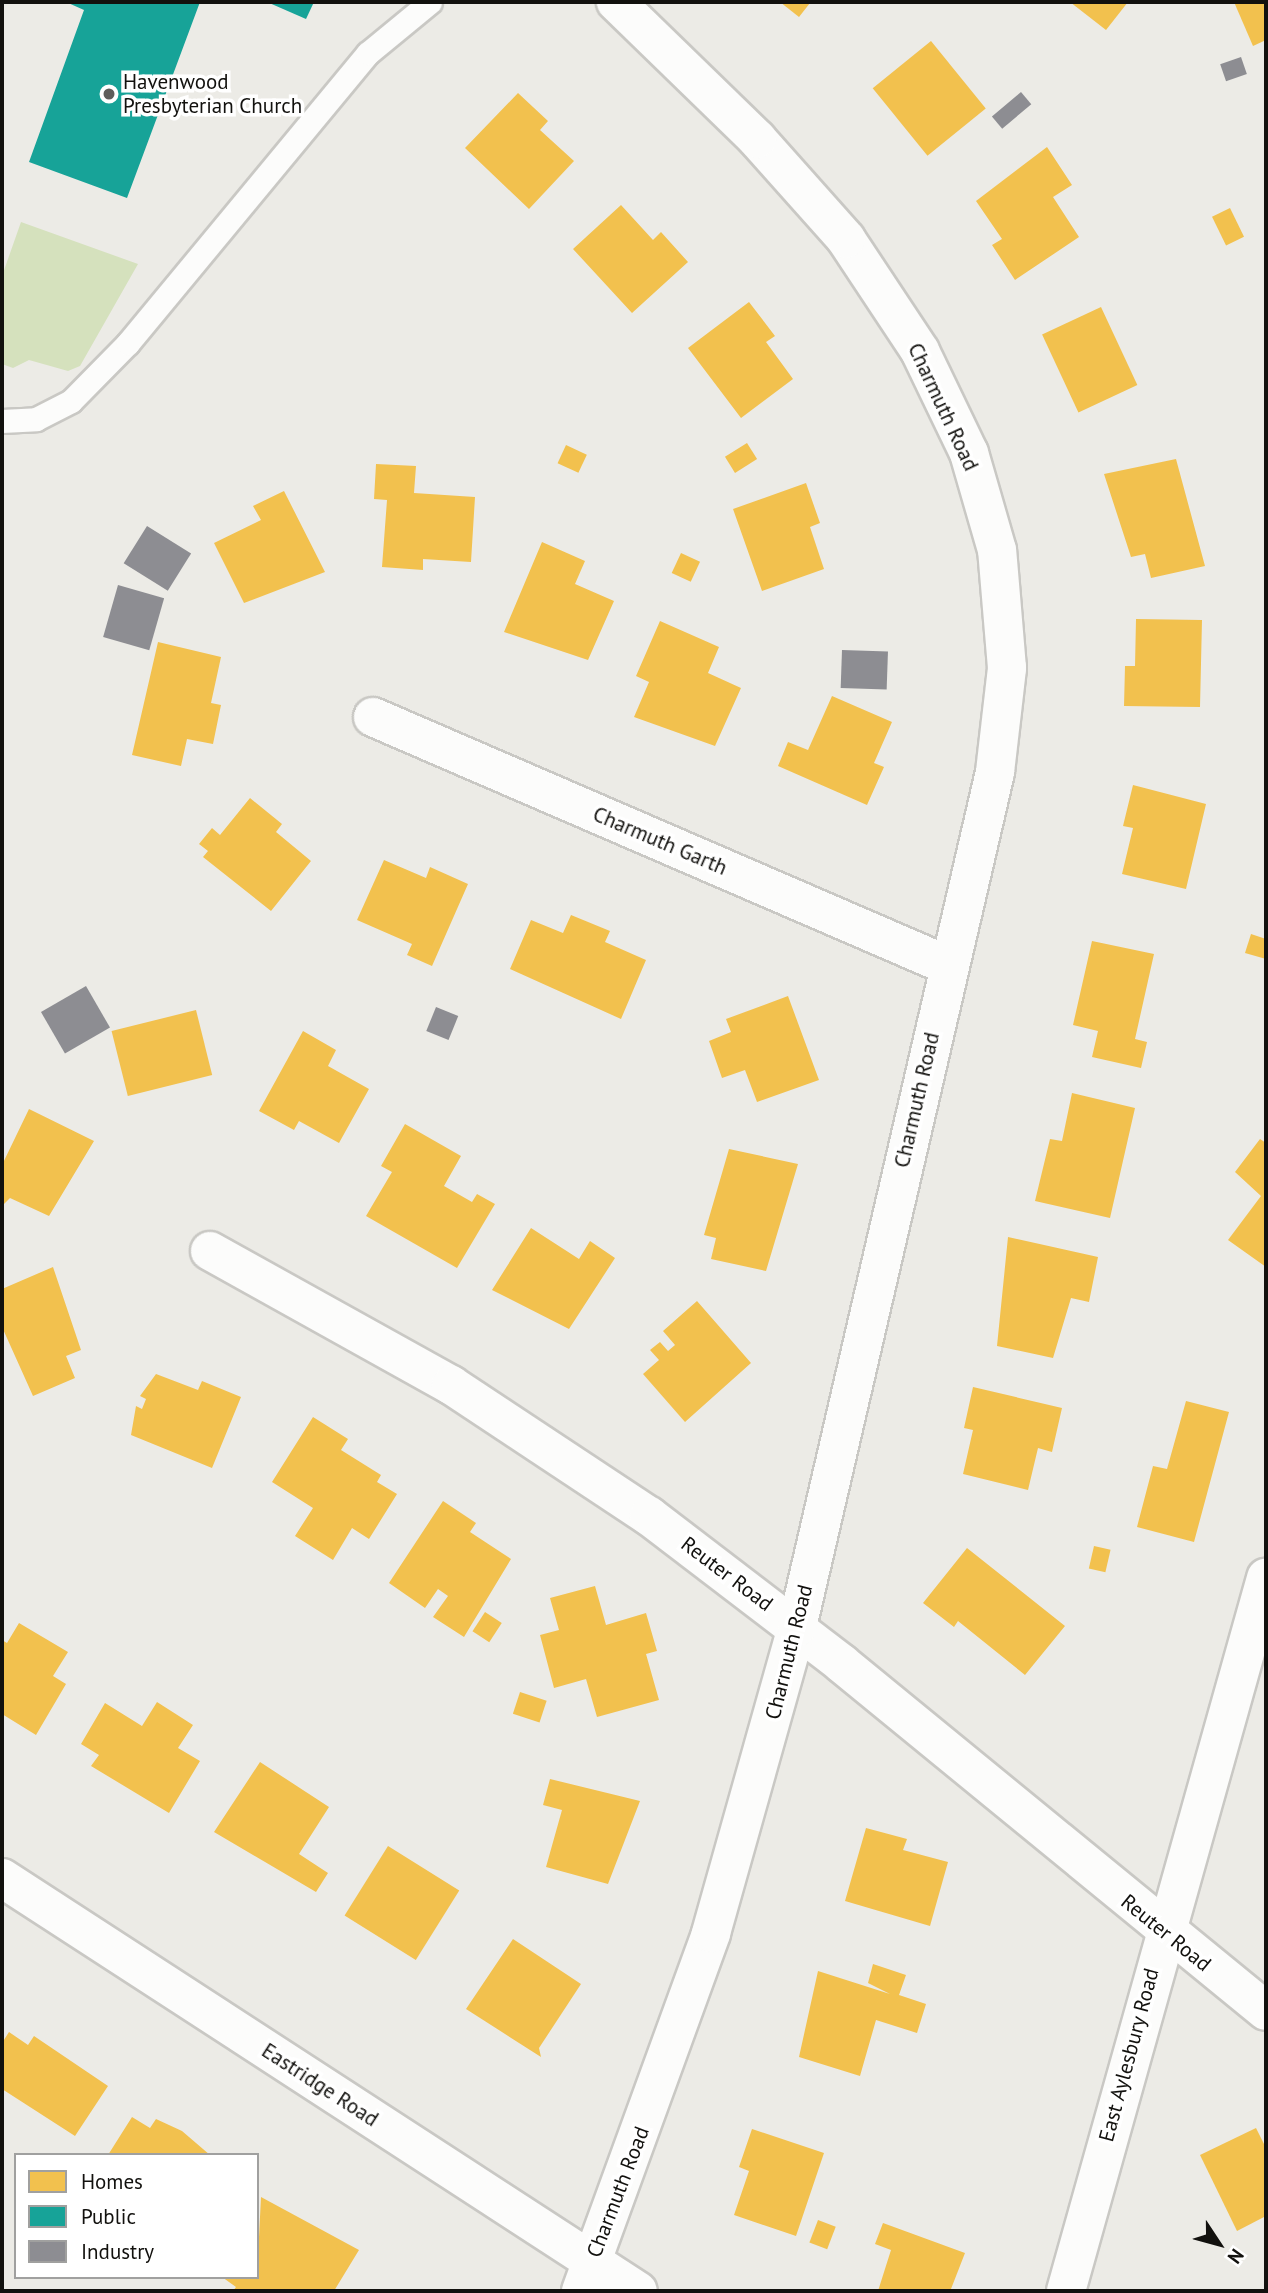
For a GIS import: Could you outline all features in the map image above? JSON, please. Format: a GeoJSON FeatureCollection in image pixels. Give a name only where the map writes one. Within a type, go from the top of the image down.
{"type":"FeatureCollection","features":[{"type":"Feature","properties":{"kind":"street","name":"Charmuth Road"},"geometry":{"type":"LineString","coordinates":[[586,2276],[711,1933],[797,1627],[947,965],[995,772],[1007,668],[997,550],[969,453],[919,351],[846,239],[757,139],[616,2]]}},
{"type":"Feature","properties":{"kind":"street","name":"Charmuth Garth"},"geometry":{"type":"LineString","coordinates":[[373,717],[947,965]]}},
{"type":"Feature","properties":{"kind":"street","name":"Reuter Road"},"geometry":{"type":"LineString","coordinates":[[210,1251],[339,1319],[540,1441],[797,1627],[1162,1931],[1266,2011]]}},
{"type":"Feature","properties":{"kind":"street","name":"East Aylesbury Road"},"geometry":{"type":"LineString","coordinates":[[1066,2291],[1162,1931],[1266,1578]]}},
{"type":"Feature","properties":{"kind":"street","name":"Eastridge Road"},"geometry":{"type":"LineString","coordinates":[[2,1878],[586,2276],[638,2291]]}},
{"type":"Feature","properties":{"kind":"lane"},"geometry":{"type":"LineString","coordinates":[[2,421],[36,419],[71,401],[128,343],[368,53],[430,2]]}},
{"type":"Feature","properties":{"kind":"green space"},"geometry":{"type":"Polygon","coordinates":[[[21,222],[138,264],[80,366],[68,371],[29,360],[13,368],[2,364],[2,276],[21,222]]]}},
{"type":"Feature","properties":{"kind":"building: Homes"},"geometry":{"type":"Polygon","coordinates":[[[780,2],[808,2],[810,3],[799,17],[780,2]]]}},
{"type":"Feature","properties":{"kind":"building: Homes"},"geometry":{"type":"Polygon","coordinates":[[[1070,2],[1128,2],[1106,30],[1070,2]]]}},
{"type":"Feature","properties":{"kind":"building: Homes"},"geometry":{"type":"Polygon","coordinates":[[[1234,2],[1266,2],[1266,40],[1253,46],[1234,2]]]}},
{"type":"Feature","properties":{"kind":"building: Homes"},"geometry":{"type":"Polygon","coordinates":[[[931,41],[986,109],[927,156],[873,88],[931,41]]]}},
{"type":"Feature","properties":{"kind":"building: Homes"},"geometry":{"type":"Polygon","coordinates":[[[518,93],[548,121],[540,130],[574,161],[529,209],[465,148],[518,93]]]}},
{"type":"Feature","properties":{"kind":"building: Homes"},"geometry":{"type":"Polygon","coordinates":[[[1047,147],[1072,185],[1053,197],[1079,237],[1015,280],[992,245],[1002,239],[976,201],[1047,147]]]}},
{"type":"Feature","properties":{"kind":"building: Homes"},"geometry":{"type":"Polygon","coordinates":[[[621,205],[653,240],[661,232],[688,262],[632,313],[573,249],[621,205]]]}},
{"type":"Feature","properties":{"kind":"building: Homes"},"geometry":{"type":"Polygon","coordinates":[[[1230,208],[1244,237],[1226,246],[1212,217],[1230,208]]]}},
{"type":"Feature","properties":{"kind":"building: Homes"},"geometry":{"type":"Polygon","coordinates":[[[749,302],[775,336],[766,342],[793,379],[741,418],[688,348],[749,302]]]}},
{"type":"Feature","properties":{"kind":"building: Homes"},"geometry":{"type":"Polygon","coordinates":[[[1101,307],[1137,385],[1078,412],[1042,334],[1101,307]]]}},
{"type":"Feature","properties":{"kind":"building: Homes"},"geometry":{"type":"Polygon","coordinates":[[[747,443],[757,459],[735,473],[725,457],[747,443]]]}},
{"type":"Feature","properties":{"kind":"building: Homes"},"geometry":{"type":"Polygon","coordinates":[[[566,445],[587,455],[578,473],[558,463],[566,445]]]}},
{"type":"Feature","properties":{"kind":"building: Homes"},"geometry":{"type":"Polygon","coordinates":[[[1176,459],[1205,566],[1151,578],[1145,554],[1131,557],[1104,474],[1176,459]]]}},
{"type":"Feature","properties":{"kind":"building: Homes"},"geometry":{"type":"Polygon","coordinates":[[[376,464],[416,466],[414,493],[475,497],[471,562],[423,559],[423,570],[382,567],[387,500],[374,499],[376,464]]]}},
{"type":"Feature","properties":{"kind":"building: Homes"},"geometry":{"type":"Polygon","coordinates":[[[806,483],[820,523],[810,527],[824,569],[762,591],[733,509],[806,483]]]}},
{"type":"Feature","properties":{"kind":"building: Homes"},"geometry":{"type":"Polygon","coordinates":[[[284,491],[325,572],[244,603],[214,543],[261,520],[253,506],[284,491]]]}},
{"type":"Feature","properties":{"kind":"building: Homes"},"geometry":{"type":"Polygon","coordinates":[[[542,542],[585,561],[575,584],[614,601],[588,660],[504,632],[542,542]]]}},
{"type":"Feature","properties":{"kind":"building: Homes"},"geometry":{"type":"Polygon","coordinates":[[[681,553],[700,562],[691,582],[672,573],[681,553]]]}},
{"type":"Feature","properties":{"kind":"building: Homes"},"geometry":{"type":"Polygon","coordinates":[[[1136,619],[1202,620],[1200,707],[1124,706],[1125,666],[1135,666],[1136,619]]]}},
{"type":"Feature","properties":{"kind":"building: Homes"},"geometry":{"type":"Polygon","coordinates":[[[660,621],[719,647],[708,673],[741,688],[715,746],[634,717],[649,682],[636,676],[660,621]]]}},
{"type":"Feature","properties":{"kind":"building: Homes"},"geometry":{"type":"Polygon","coordinates":[[[158,642],[221,657],[211,703],[221,705],[213,744],[187,739],[181,766],[132,755],[158,642]]]}},
{"type":"Feature","properties":{"kind":"building: Homes"},"geometry":{"type":"Polygon","coordinates":[[[832,696],[892,722],[874,763],[884,767],[867,805],[778,766],[788,742],[808,750],[832,696]]]}},
{"type":"Feature","properties":{"kind":"building: Homes"},"geometry":{"type":"Polygon","coordinates":[[[1133,785],[1206,804],[1186,889],[1122,874],[1133,828],[1123,826],[1133,785]]]}},
{"type":"Feature","properties":{"kind":"building: Homes"},"geometry":{"type":"Polygon","coordinates":[[[250,798],[282,824],[276,832],[311,861],[271,911],[203,857],[208,851],[199,844],[212,828],[220,835],[250,798]]]}},
{"type":"Feature","properties":{"kind":"building: Homes"},"geometry":{"type":"Polygon","coordinates":[[[384,860],[426,878],[430,867],[468,884],[432,966],[407,955],[412,944],[357,920],[384,860]]]}},
{"type":"Feature","properties":{"kind":"building: Homes"},"geometry":{"type":"Polygon","coordinates":[[[571,915],[610,931],[605,942],[646,960],[621,1019],[510,969],[531,920],[563,933],[571,915]]]}},
{"type":"Feature","properties":{"kind":"building: Homes"},"geometry":{"type":"Polygon","coordinates":[[[1251,934],[1266,939],[1266,959],[1245,953],[1251,934]]]}},
{"type":"Feature","properties":{"kind":"building: Homes"},"geometry":{"type":"Polygon","coordinates":[[[1092,941],[1154,954],[1135,1039],[1147,1042],[1141,1068],[1092,1057],[1098,1031],[1073,1025],[1092,941]]]}},
{"type":"Feature","properties":{"kind":"building: Homes"},"geometry":{"type":"Polygon","coordinates":[[[788,996],[819,1080],[757,1102],[745,1070],[722,1078],[709,1041],[731,1032],[726,1019],[788,996]]]}},
{"type":"Feature","properties":{"kind":"building: Homes"},"geometry":{"type":"Polygon","coordinates":[[[196,1010],[212,1075],[128,1096],[112,1031],[196,1010]]]}},
{"type":"Feature","properties":{"kind":"building: Homes"},"geometry":{"type":"Polygon","coordinates":[[[303,1031],[336,1050],[328,1066],[369,1089],[339,1143],[299,1121],[294,1130],[259,1111],[303,1031]]]}},
{"type":"Feature","properties":{"kind":"building: Homes"},"geometry":{"type":"Polygon","coordinates":[[[1072,1093],[1135,1108],[1110,1218],[1035,1201],[1050,1139],[1062,1141],[1072,1093]]]}},
{"type":"Feature","properties":{"kind":"building: Homes"},"geometry":{"type":"Polygon","coordinates":[[[29,1109],[94,1141],[49,1216],[10,1198],[2,1206],[2,1165],[29,1109]]]}},
{"type":"Feature","properties":{"kind":"building: Homes"},"geometry":{"type":"Polygon","coordinates":[[[405,1124],[461,1156],[444,1186],[472,1202],[477,1194],[495,1204],[457,1268],[366,1216],[392,1172],[381,1166],[405,1124]]]}},
{"type":"Feature","properties":{"kind":"building: Homes"},"geometry":{"type":"Polygon","coordinates":[[[1260,1139],[1266,1143],[1266,1267],[1228,1240],[1261,1196],[1235,1172],[1260,1139]]]}},
{"type":"Feature","properties":{"kind":"building: Homes"},"geometry":{"type":"Polygon","coordinates":[[[729,1149],[798,1164],[766,1271],[711,1259],[716,1238],[704,1235],[729,1149]]]}},
{"type":"Feature","properties":{"kind":"building: Homes"},"geometry":{"type":"Polygon","coordinates":[[[531,1228],[579,1259],[590,1241],[615,1258],[569,1329],[492,1290],[531,1228]]]}},
{"type":"Feature","properties":{"kind":"building: Homes"},"geometry":{"type":"Polygon","coordinates":[[[1008,1237],[1098,1257],[1089,1302],[1071,1298],[1053,1358],[997,1346],[1008,1237]]]}},
{"type":"Feature","properties":{"kind":"building: Homes"},"geometry":{"type":"Polygon","coordinates":[[[53,1267],[81,1350],[66,1356],[75,1378],[33,1396],[2,1327],[2,1289],[53,1267]]]}},
{"type":"Feature","properties":{"kind":"building: Homes"},"geometry":{"type":"Polygon","coordinates":[[[697,1301],[751,1363],[685,1422],[643,1374],[659,1360],[650,1350],[660,1342],[668,1351],[675,1345],[663,1331],[697,1301]]]}},
{"type":"Feature","properties":{"kind":"building: Homes"},"geometry":{"type":"Polygon","coordinates":[[[156,1374],[198,1390],[202,1381],[241,1397],[212,1468],[131,1435],[136,1406],[142,1409],[146,1399],[140,1396],[156,1374]]]}},
{"type":"Feature","properties":{"kind":"building: Homes"},"geometry":{"type":"Polygon","coordinates":[[[973,1387],[1062,1408],[1052,1452],[1038,1448],[1028,1490],[963,1474],[973,1430],[964,1428],[973,1387]]]}},
{"type":"Feature","properties":{"kind":"building: Homes"},"geometry":{"type":"Polygon","coordinates":[[[1186,1401],[1229,1412],[1194,1542],[1137,1527],[1153,1466],[1167,1469],[1186,1401]]]}},
{"type":"Feature","properties":{"kind":"building: Homes"},"geometry":{"type":"Polygon","coordinates":[[[313,1417],[348,1439],[341,1450],[381,1475],[377,1482],[397,1494],[369,1539],[352,1528],[333,1560],[295,1536],[313,1508],[272,1482],[313,1417]]]}},
{"type":"Feature","properties":{"kind":"building: Homes"},"geometry":{"type":"Polygon","coordinates":[[[443,1501],[476,1523],[470,1532],[511,1559],[464,1637],[433,1617],[448,1596],[438,1589],[425,1608],[389,1583],[443,1501]]]}},
{"type":"Feature","properties":{"kind":"building: Homes"},"geometry":{"type":"Polygon","coordinates":[[[1094,1546],[1111,1550],[1105,1572],[1089,1568],[1094,1546]]]}},
{"type":"Feature","properties":{"kind":"building: Homes"},"geometry":{"type":"Polygon","coordinates":[[[967,1548],[1065,1626],[1025,1675],[958,1621],[954,1627],[923,1603],[967,1548]]]}},
{"type":"Feature","properties":{"kind":"building: Homes"},"geometry":{"type":"Polygon","coordinates":[[[595,1586],[606,1625],[646,1613],[657,1651],[646,1654],[659,1700],[597,1717],[586,1679],[554,1688],[540,1635],[559,1630],[550,1598],[595,1586]]]}},
{"type":"Feature","properties":{"kind":"building: Homes"},"geometry":{"type":"Polygon","coordinates":[[[485,1612],[502,1623],[489,1642],[472,1631],[485,1612]]]}},
{"type":"Feature","properties":{"kind":"building: Homes"},"geometry":{"type":"Polygon","coordinates":[[[19,1623],[68,1652],[53,1676],[66,1684],[36,1735],[2,1714],[2,1640],[7,1643],[19,1623]]]}},
{"type":"Feature","properties":{"kind":"building: Homes"},"geometry":{"type":"Polygon","coordinates":[[[520,1692],[547,1701],[540,1723],[513,1714],[520,1692]]]}},
{"type":"Feature","properties":{"kind":"building: Homes"},"geometry":{"type":"Polygon","coordinates":[[[157,1702],[193,1725],[178,1748],[200,1761],[169,1813],[91,1766],[99,1755],[81,1744],[105,1703],[142,1726],[157,1702]]]}},
{"type":"Feature","properties":{"kind":"building: Homes"},"geometry":{"type":"Polygon","coordinates":[[[260,1762],[329,1807],[299,1854],[328,1873],[316,1892],[214,1832],[260,1762]]]}},
{"type":"Feature","properties":{"kind":"building: Homes"},"geometry":{"type":"Polygon","coordinates":[[[550,1779],[640,1801],[608,1884],[546,1867],[562,1810],[543,1805],[550,1779]]]}},
{"type":"Feature","properties":{"kind":"building: Homes"},"geometry":{"type":"Polygon","coordinates":[[[866,1828],[907,1839],[903,1850],[948,1862],[930,1926],[845,1901],[866,1828]]]}},
{"type":"Feature","properties":{"kind":"building: Homes"},"geometry":{"type":"Polygon","coordinates":[[[388,1846],[459,1891],[416,1960],[345,1916],[388,1846]]]}},
{"type":"Feature","properties":{"kind":"building: Homes"},"geometry":{"type":"Polygon","coordinates":[[[513,1939],[581,1984],[539,2048],[541,2057],[466,2009],[513,1939]]]}},
{"type":"Feature","properties":{"kind":"building: Homes"},"geometry":{"type":"Polygon","coordinates":[[[873,1964],[906,1975],[899,1995],[926,2004],[917,2033],[876,2020],[860,2076],[799,2057],[818,1971],[890,1994],[868,1983],[873,1964]]]}},
{"type":"Feature","properties":{"kind":"building: Homes"},"geometry":{"type":"Polygon","coordinates":[[[9,2032],[28,2045],[34,2036],[108,2086],[75,2136],[2,2089],[2,2043],[9,2032]]]}},
{"type":"Feature","properties":{"kind":"building: Homes"},"geometry":{"type":"Polygon","coordinates":[[[132,2117],[150,2128],[156,2119],[182,2131],[208,2153],[109,2153],[132,2117]]]}},
{"type":"Feature","properties":{"kind":"building: Homes"},"geometry":{"type":"Polygon","coordinates":[[[1256,2128],[1266,2148],[1266,2216],[1237,2231],[1200,2155],[1256,2128]]]}},
{"type":"Feature","properties":{"kind":"building: Homes"},"geometry":{"type":"Polygon","coordinates":[[[752,2129],[824,2153],[796,2236],[734,2215],[749,2171],[739,2167],[752,2129]]]}},
{"type":"Feature","properties":{"kind":"building: Homes"},"geometry":{"type":"Polygon","coordinates":[[[261,2197],[359,2250],[334,2291],[233,2291],[236,2287],[225,2279],[259,2279],[261,2197]]]}},
{"type":"Feature","properties":{"kind":"building: Homes"},"geometry":{"type":"Polygon","coordinates":[[[818,2220],[836,2227],[827,2249],[809,2242],[818,2220]]]}},
{"type":"Feature","properties":{"kind":"building: Homes"},"geometry":{"type":"Polygon","coordinates":[[[883,2223],[965,2253],[951,2289],[878,2291],[891,2250],[875,2244],[883,2223]]]}},
{"type":"Feature","properties":{"kind":"building: Public","name":"Havenwood Presbyterian Church"},"geometry":{"type":"Polygon","coordinates":[[[66,2],[200,2],[127,198],[29,162],[84,10],[66,2]]]}},
{"type":"Feature","properties":{"kind":"building: Public","name":"Havenwood Presbyterian Church"},"geometry":{"type":"Polygon","coordinates":[[[267,2],[314,2],[306,19],[267,2]]]}},
{"type":"Feature","properties":{"kind":"building: Industry"},"geometry":{"type":"Polygon","coordinates":[[[1241,57],[1247,74],[1226,81],[1220,64],[1241,57]]]}},
{"type":"Feature","properties":{"kind":"building: Industry"},"geometry":{"type":"Polygon","coordinates":[[[1021,92],[1031,104],[1002,129],[992,116],[1021,92]]]}},
{"type":"Feature","properties":{"kind":"building: Industry"},"geometry":{"type":"Polygon","coordinates":[[[147,526],[191,554],[168,591],[124,563],[147,526]]]}},
{"type":"Feature","properties":{"kind":"building: Industry"},"geometry":{"type":"Polygon","coordinates":[[[118,585],[164,598],[149,650],[103,637],[118,585]]]}},
{"type":"Feature","properties":{"kind":"building: Industry"},"geometry":{"type":"Polygon","coordinates":[[[842,650],[888,652],[887,690],[841,688],[842,650]]]}},
{"type":"Feature","properties":{"kind":"building: Industry"},"geometry":{"type":"Polygon","coordinates":[[[86,986],[110,1028],[65,1054],[41,1012],[86,986]]]}},
{"type":"Feature","properties":{"kind":"building: Industry"},"geometry":{"type":"Polygon","coordinates":[[[436,1007],[458,1016],[449,1040],[426,1031],[436,1007]]]}},
{"type":"Feature","properties":{"kind":"place","name":"Havenwood Presbyterian Church"},"geometry":{"type":"Point","coordinates":[109,94]}}]}
